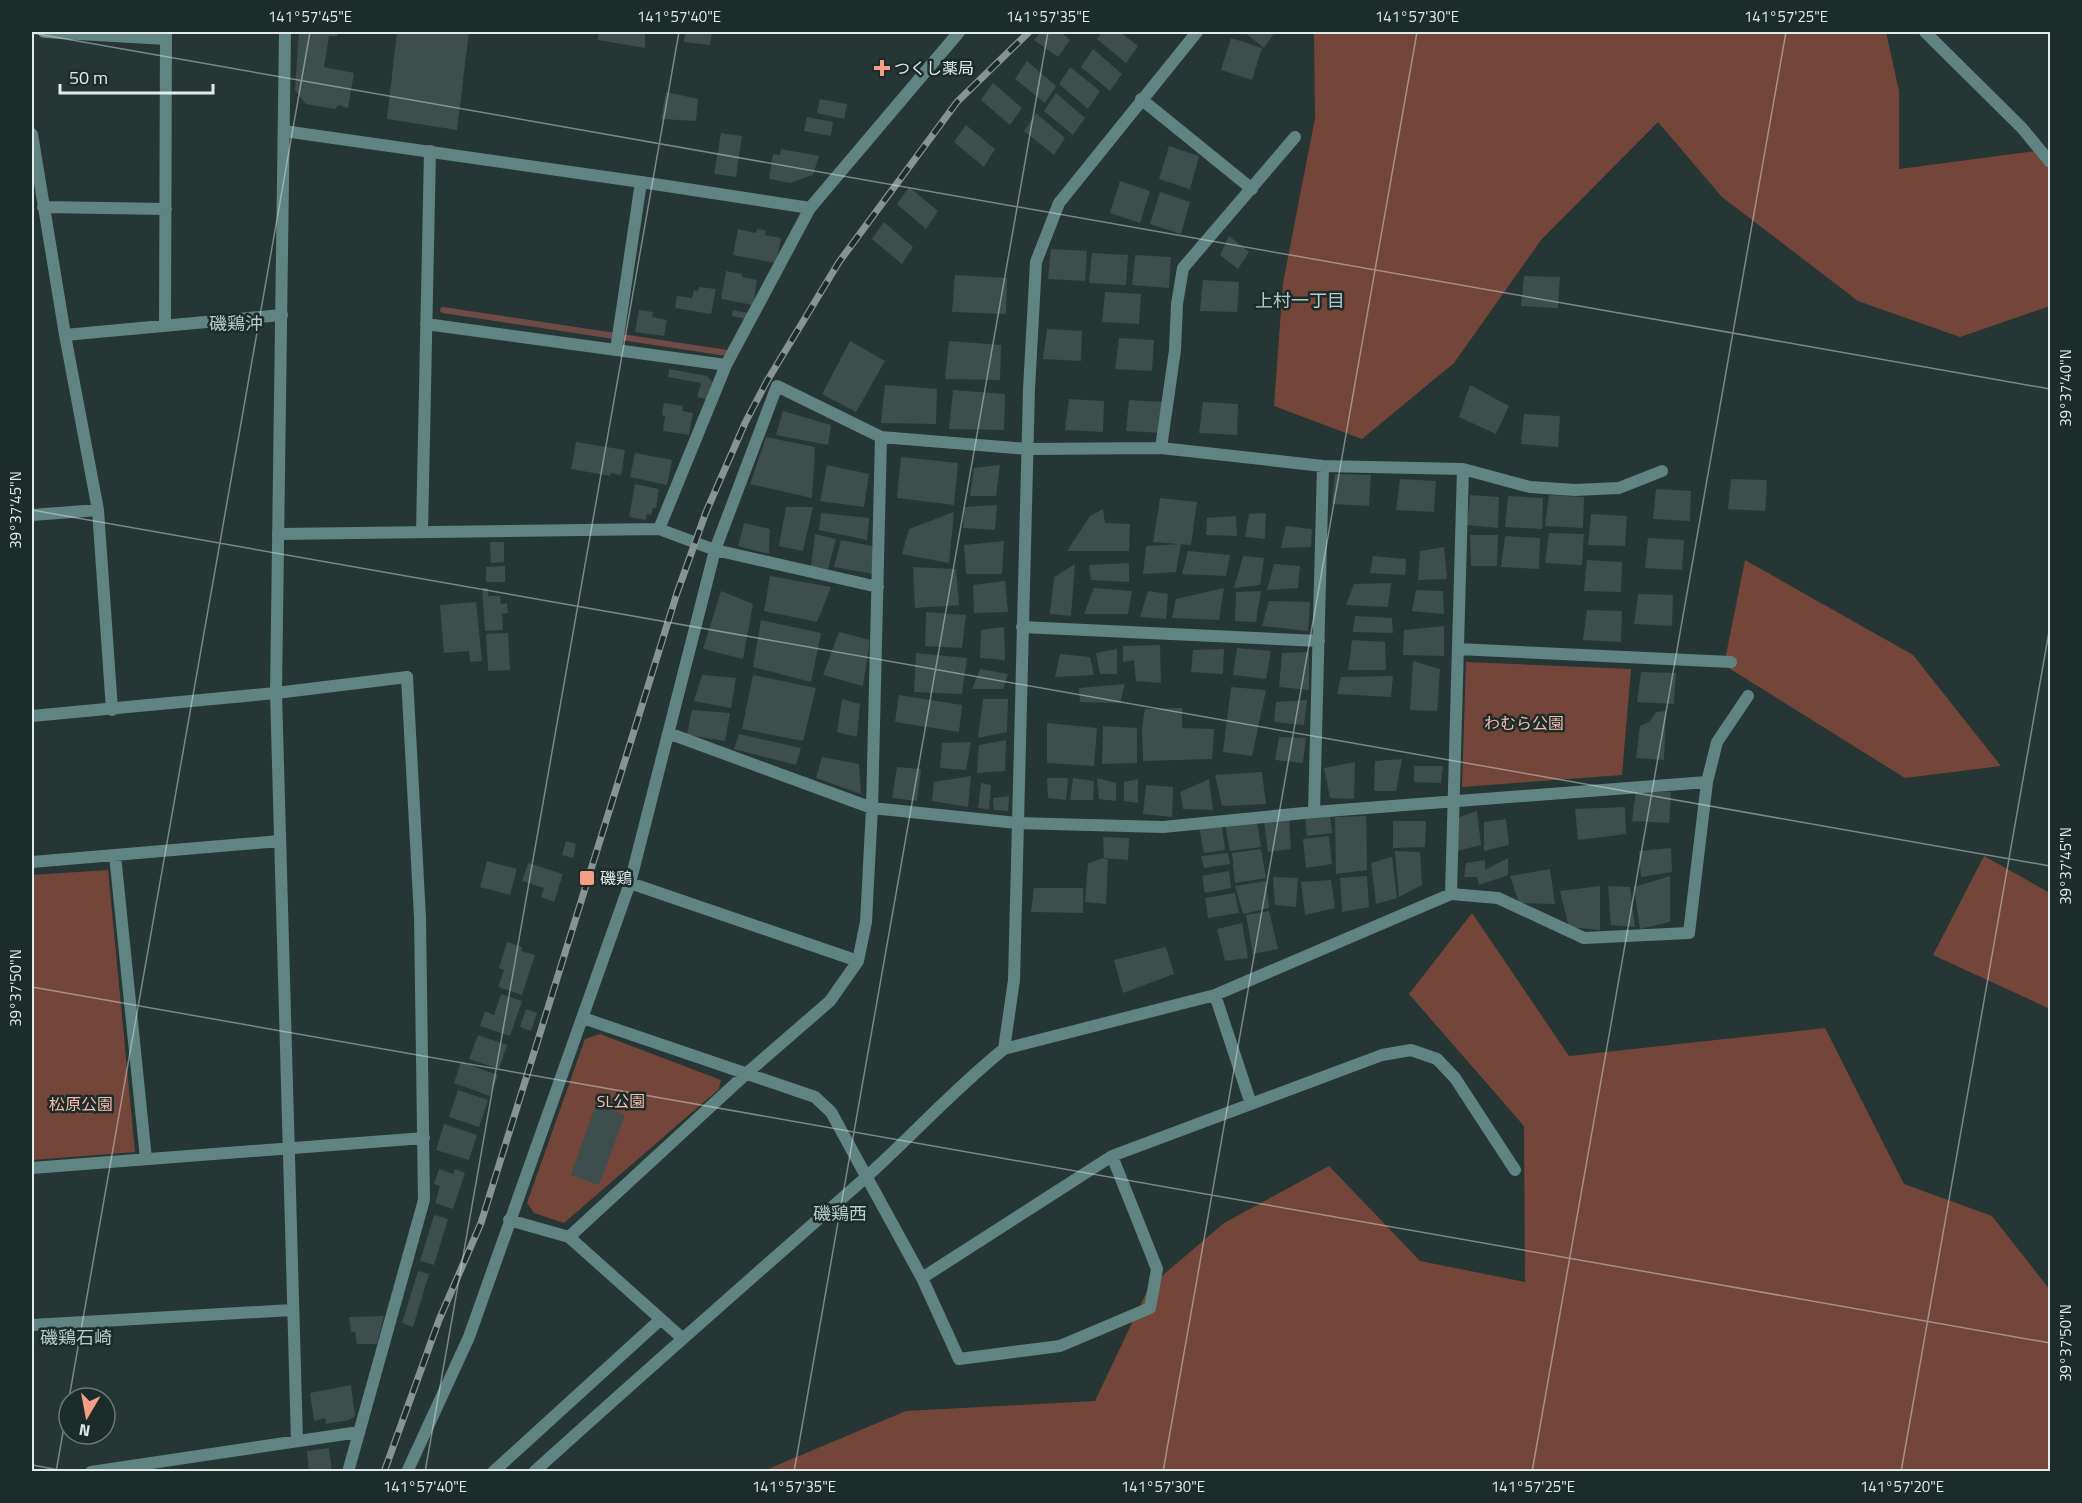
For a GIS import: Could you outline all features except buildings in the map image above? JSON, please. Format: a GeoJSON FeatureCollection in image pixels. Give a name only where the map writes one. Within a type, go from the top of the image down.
{"type":"FeatureCollection","features":[{"type":"Feature","properties":{"kind":"street"},"geometry":{"type":"LineString","coordinates":[[44,32],[166,35],[165,326]]}},
{"type":"Feature","properties":{"kind":"street"},"geometry":{"type":"LineString","coordinates":[[285,32],[276,693],[297,1441]]}},
{"type":"Feature","properties":{"kind":"street"},"geometry":{"type":"LineString","coordinates":[[659,529],[726,365],[810,208],[959,32]]}},
{"type":"Feature","properties":{"kind":"street"},"geometry":{"type":"LineString","coordinates":[[1004,1048],[1014,980],[1022,627],[1036,262],[1059,203],[1197,32]]}},
{"type":"Feature","properties":{"kind":"street"},"geometry":{"type":"LineString","coordinates":[[1925,32],[2022,128],[2050,162]]}},
{"type":"Feature","properties":{"kind":"street"},"geometry":{"type":"LineString","coordinates":[[1141,99],[1252,189]]}},
{"type":"Feature","properties":{"kind":"street"},"geometry":{"type":"LineString","coordinates":[[284,130],[810,208]]}},
{"type":"Feature","properties":{"kind":"street"},"geometry":{"type":"LineString","coordinates":[[32,134],[34,162],[98,510],[112,710]]}},
{"type":"Feature","properties":{"kind":"street"},"geometry":{"type":"LineString","coordinates":[[1161,448],[1175,350],[1177,304],[1183,268],[1295,136]]}},
{"type":"Feature","properties":{"kind":"street"},"geometry":{"type":"LineString","coordinates":[[422,532],[430,151]]}},
{"type":"Feature","properties":{"kind":"street"},"geometry":{"type":"LineString","coordinates":[[616,350],[640,182]]}},
{"type":"Feature","properties":{"kind":"street"},"geometry":{"type":"LineString","coordinates":[[44,207],[166,209]]}},
{"type":"Feature","properties":{"kind":"street"},"geometry":{"type":"LineString","coordinates":[[65,334],[282,315]]}},
{"type":"Feature","properties":{"kind":"street"},"geometry":{"type":"LineString","coordinates":[[426,324],[726,365]]}},
{"type":"Feature","properties":{"kind":"street"},"geometry":{"type":"LineString","coordinates":[[407,1472],[469,1337],[630,883],[715,550],[777,386],[881,437],[1028,449],[1161,448],[1323,466],[1463,469],[1530,487],[1575,490],[1619,488],[1662,471]]}},
{"type":"Feature","properties":{"kind":"street"},"geometry":{"type":"LineString","coordinates":[[569,1237],[747,1073],[830,1001],[858,961],[866,922],[872,808],[881,437]]}},
{"type":"Feature","properties":{"kind":"street"},"geometry":{"type":"LineString","coordinates":[[1314,812],[1323,466]]}},
{"type":"Feature","properties":{"kind":"street"},"geometry":{"type":"LineString","coordinates":[[1451,894],[1463,469]]}},
{"type":"Feature","properties":{"kind":"street"},"geometry":{"type":"LineString","coordinates":[[32,514],[98,510]]}},
{"type":"Feature","properties":{"kind":"street"},"geometry":{"type":"LineString","coordinates":[[278,534],[659,529],[715,550],[878,587]]}},
{"type":"Feature","properties":{"kind":"street"},"geometry":{"type":"LineString","coordinates":[[1022,627],[1319,641]]}},
{"type":"Feature","properties":{"kind":"street"},"geometry":{"type":"LineString","coordinates":[[1458,649],[1731,662]]}},
{"type":"Feature","properties":{"kind":"street"},"geometry":{"type":"LineString","coordinates":[[32,716],[276,693],[407,677],[420,917],[424,1200],[348,1472]]}},
{"type":"Feature","properties":{"kind":"street"},"geometry":{"type":"LineString","coordinates":[[534,1472],[682,1338],[866,1177],[968,1077],[1004,1048],[1215,995],[1451,894],[1498,898],[1584,938],[1689,933],[1707,783],[1717,742],[1748,696]]}},
{"type":"Feature","properties":{"kind":"street"},"geometry":{"type":"LineString","coordinates":[[668,733],[872,808],[1017,823],[1163,827],[1314,812],[1707,783]]}},
{"type":"Feature","properties":{"kind":"street"},"geometry":{"type":"LineString","coordinates":[[32,862],[280,842]]}},
{"type":"Feature","properties":{"kind":"street"},"geometry":{"type":"LineString","coordinates":[[115,855],[146,1159]]}},
{"type":"Feature","properties":{"kind":"street"},"geometry":{"type":"LineString","coordinates":[[630,883],[858,961]]}},
{"type":"Feature","properties":{"kind":"street"},"geometry":{"type":"LineString","coordinates":[[1215,995],[1251,1104]]}},
{"type":"Feature","properties":{"kind":"street"},"geometry":{"type":"LineString","coordinates":[[583,1018],[815,1097],[831,1112],[922,1278],[959,1359],[1060,1346],[1150,1308],[1157,1269],[1112,1156]]}},
{"type":"Feature","properties":{"kind":"street"},"geometry":{"type":"LineString","coordinates":[[922,1278],[1112,1156],[1382,1055],[1411,1050],[1437,1059],[1455,1078],[1515,1170]]}},
{"type":"Feature","properties":{"kind":"street"},"geometry":{"type":"LineString","coordinates":[[32,1168],[423,1138]]}},
{"type":"Feature","properties":{"kind":"street"},"geometry":{"type":"LineString","coordinates":[[510,1220],[569,1237],[682,1338]]}},
{"type":"Feature","properties":{"kind":"street"},"geometry":{"type":"LineString","coordinates":[[32,1325],[292,1310]]}},
{"type":"Feature","properties":{"kind":"street"},"geometry":{"type":"LineString","coordinates":[[493,1472],[661,1319]]}},
{"type":"Feature","properties":{"kind":"street"},"geometry":{"type":"LineString","coordinates":[[92,1472],[359,1432]]}},
{"type":"Feature","properties":{"kind":"green space"},"geometry":{"type":"Polygon","coordinates":[[[1314,32],[1886,32],[1899,91],[1899,169],[2044,150],[2050,180],[2050,306],[1960,337],[1858,301],[1722,197],[1658,122],[1541,240],[1454,363],[1362,439],[1274,406],[1283,283],[1315,118],[1314,32]]]}},
{"type":"Feature","properties":{"kind":"green space"},"geometry":{"type":"Polygon","coordinates":[[[1745,560],[1913,655],[2001,766],[1905,778],[1724,665],[1745,560]]]}},
{"type":"Feature","properties":{"kind":"green space","name":"わむら公園"},"geometry":{"type":"Polygon","coordinates":[[[1466,662],[1631,669],[1622,775],[1462,787],[1466,662]]]}},
{"type":"Feature","properties":{"kind":"green space"},"geometry":{"type":"Polygon","coordinates":[[[1984,856],[2050,893],[2050,1016],[2048,1008],[1933,955],[1984,856]]]}},
{"type":"Feature","properties":{"kind":"green space","name":"松原公園"},"geometry":{"type":"Polygon","coordinates":[[[108,870],[135,1152],[32,1160],[32,875],[108,870]]]}},
{"type":"Feature","properties":{"kind":"green space"},"geometry":{"type":"Polygon","coordinates":[[[1472,913],[1569,1056],[1825,1028],[1904,1184],[1992,1216],[2050,1290],[2050,1471],[761,1472],[906,1411],[1095,1401],[1149,1287],[1224,1223],[1329,1166],[1420,1261],[1525,1282],[1524,1126],[1409,994],[1472,913]]]}},
{"type":"Feature","properties":{"kind":"green space","name":"SL公園"},"geometry":{"type":"Polygon","coordinates":[[[600,1034],[721,1080],[719,1089],[564,1223],[534,1213],[527,1203],[585,1039],[600,1034]]]}},
{"type":"Feature","properties":{"kind":"waterway"},"geometry":{"type":"LineString","coordinates":[[443,310],[727,353]]}},
{"type":"Feature","properties":{"kind":"railway"},"geometry":{"type":"LineString","coordinates":[[384,1472],[439,1320],[481,1223],[677,593],[706,512],[745,423],[767,381],[839,262],[957,102],[1029,32]]}},
{"type":"Feature","properties":{"kind":"place","name":"つくし薬局"},"geometry":{"type":"Point","coordinates":[882,68]}},
{"type":"Feature","properties":{"kind":"place","name":"磯鶏"},"geometry":{"type":"Point","coordinates":[587,878]}},
{"type":"Feature","properties":{"kind":"district","name":"上村一丁目"},"geometry":{"type":"Point","coordinates":[1300,301]}},
{"type":"Feature","properties":{"kind":"district","name":"磯鶏沖"},"geometry":{"type":"Point","coordinates":[236,324]}},
{"type":"Feature","properties":{"kind":"district","name":"磯鶏西"},"geometry":{"type":"Point","coordinates":[840,1214]}},
{"type":"Feature","properties":{"kind":"district","name":"磯鶏石崎"},"geometry":{"type":"Point","coordinates":[76,1338]}}]}
